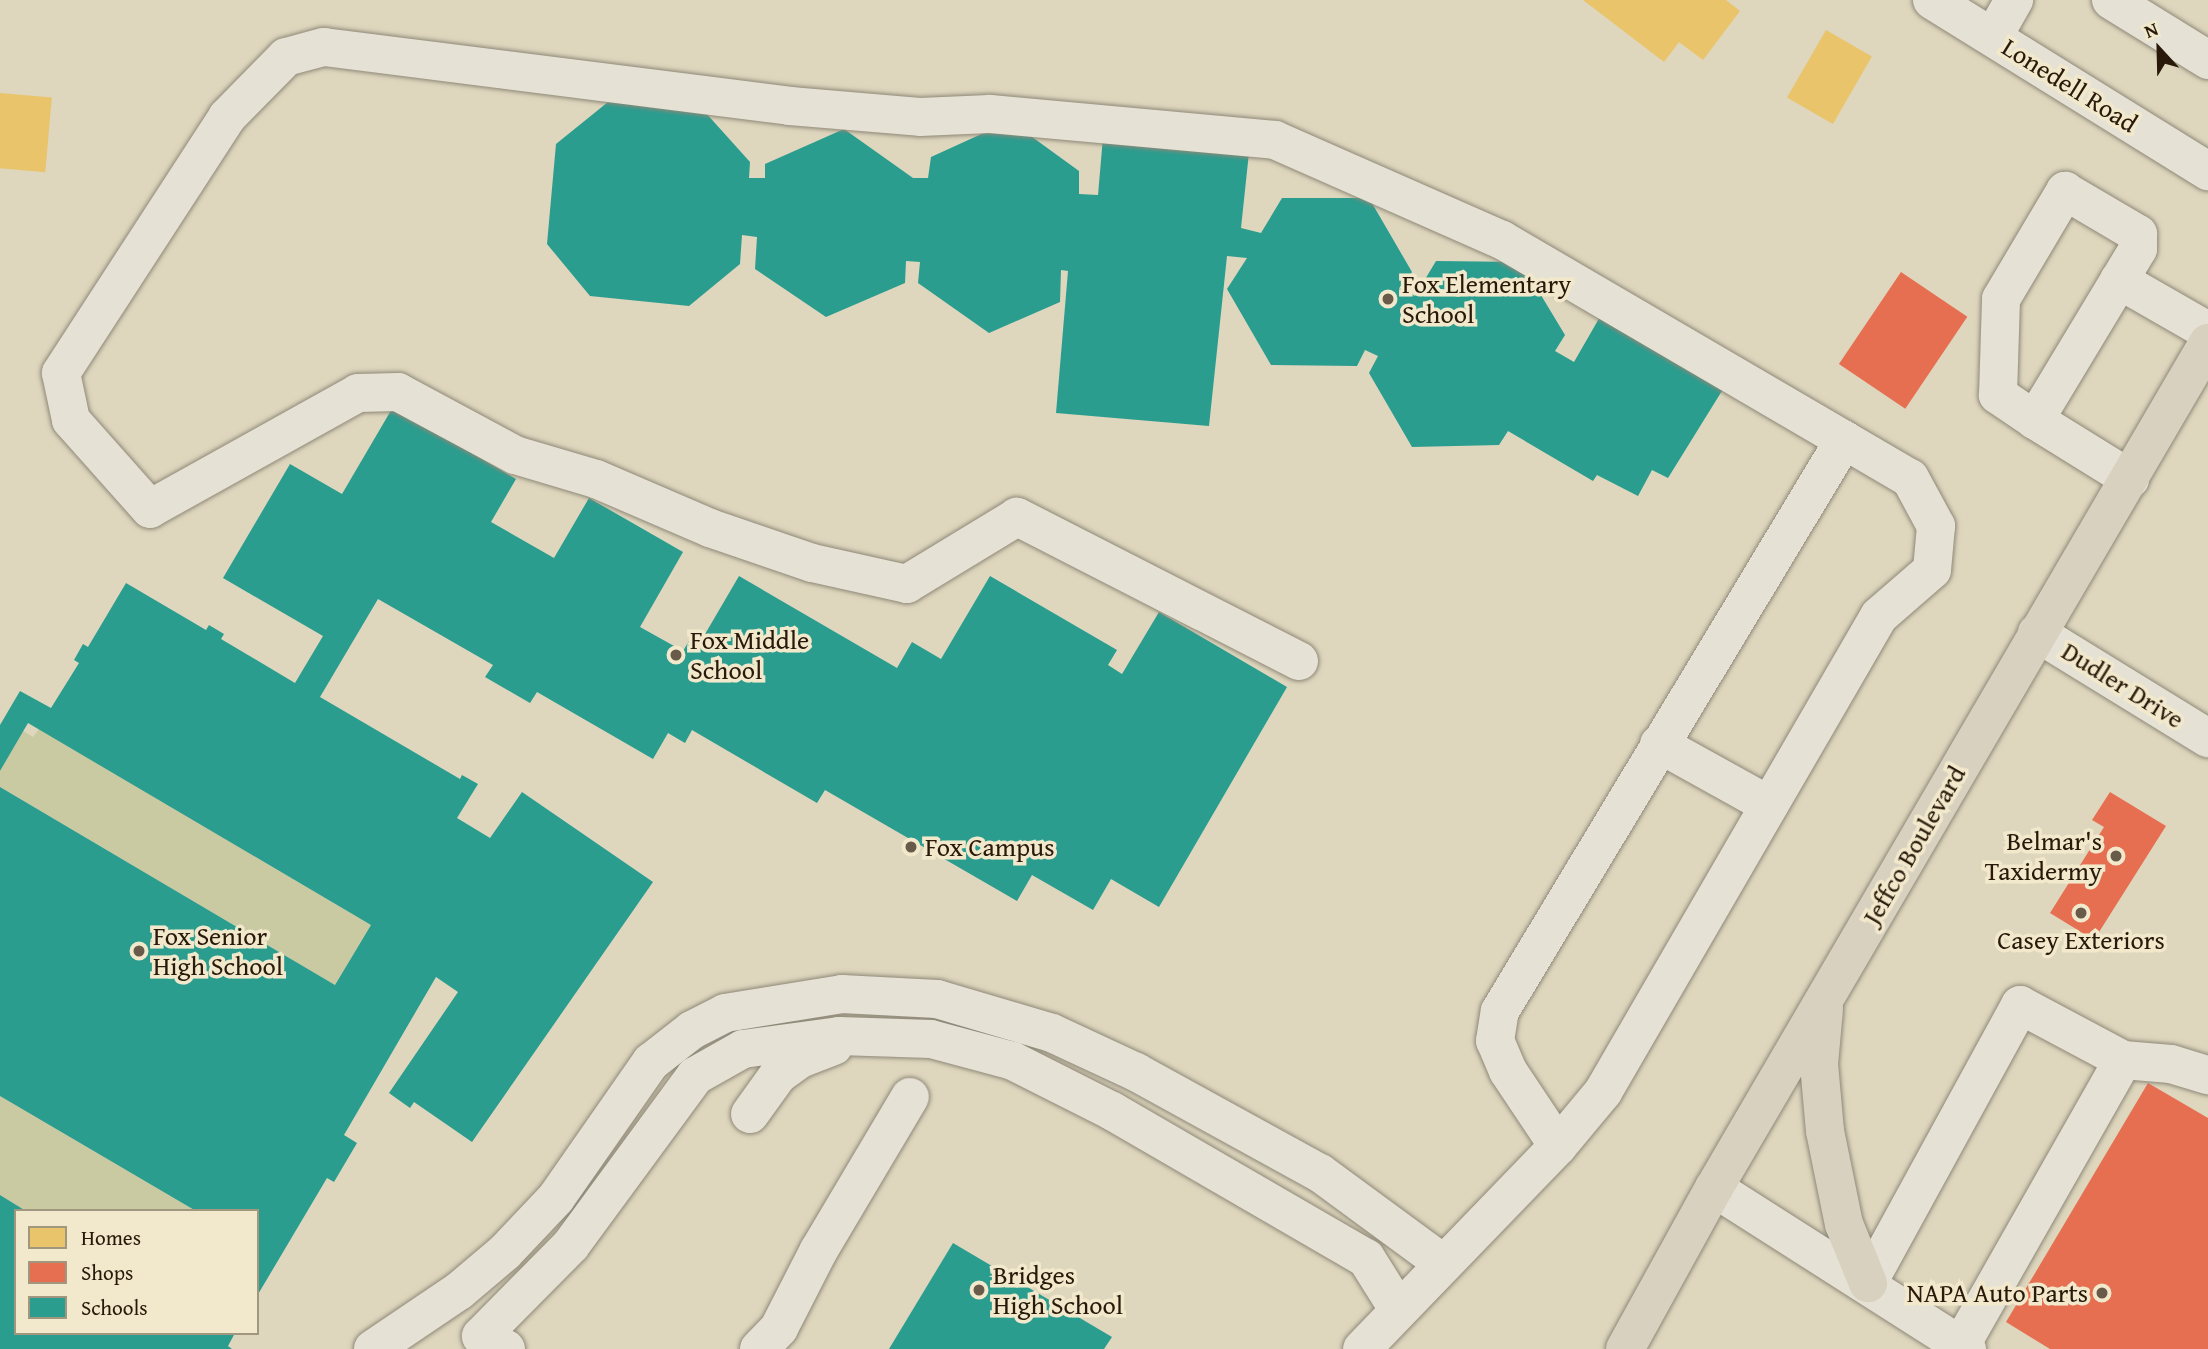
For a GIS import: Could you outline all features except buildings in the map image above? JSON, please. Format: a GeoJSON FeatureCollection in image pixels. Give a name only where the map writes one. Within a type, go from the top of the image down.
{"type":"FeatureCollection","features":[{"type":"Feature","properties":{"kind":"main road","name":"Jeffco Boulevard"},"geometry":{"type":"LineString","coordinates":[[1625,1349],[1714,1188],[2208,343]]}},
{"type":"Feature","properties":{"kind":"main road"},"geometry":{"type":"LineString","coordinates":[[1826,996],[1820,1097],[1844,1224],[1868,1283]]}},
{"type":"Feature","properties":{"kind":"street","name":"Lonedell Road"},"geometry":{"type":"LineString","coordinates":[[1932,0],[2208,171]]}},
{"type":"Feature","properties":{"kind":"street"},"geometry":{"type":"LineString","coordinates":[[1993,37],[2014,0]]}},
{"type":"Feature","properties":{"kind":"street"},"geometry":{"type":"LineString","coordinates":[[2111,0],[2208,60]]}},
{"type":"Feature","properties":{"kind":"street"},"geometry":{"type":"LineString","coordinates":[[1299,661],[1017,517],[907,584],[812,563],[710,528],[596,479],[515,455],[398,392],[358,393],[150,509],[71,420],[61,373],[227,117],[286,57],[324,47],[790,106],[920,117],[990,114],[1275,140],[1502,240],[1910,478],[1936,526],[1932,570],[1879,615],[1603,1092],[1558,1146],[1441,1262],[1362,1349]]}},
{"type":"Feature","properties":{"kind":"street"},"geometry":{"type":"LineString","coordinates":[[2035,420],[2138,249],[2138,234],[2065,191],[2001,299],[1998,395],[2035,420],[2130,479]]}},
{"type":"Feature","properties":{"kind":"street"},"geometry":{"type":"LineString","coordinates":[[2119,280],[2208,331]]}},
{"type":"Feature","properties":{"kind":"street"},"geometry":{"type":"LineString","coordinates":[[1558,1146],[1508,1071],[1495,1041],[1500,1011],[1844,440]]}},
{"type":"Feature","properties":{"kind":"street","name":"Dudler Drive"},"geometry":{"type":"LineString","coordinates":[[2037,633],[2208,738]]}},
{"type":"Feature","properties":{"kind":"street"},"geometry":{"type":"LineString","coordinates":[[1659,744],[1769,805]]}},
{"type":"Feature","properties":{"kind":"street"},"geometry":{"type":"LineString","coordinates":[[373,1349],[459,1291],[505,1252],[556,1198],[651,1062],[692,1030],[725,1013],[842,994],[937,999],[1052,1033],[1136,1072],[1320,1173],[1441,1262]]}},
{"type":"Feature","properties":{"kind":"street"},"geometry":{"type":"LineString","coordinates":[[1868,1283],[2020,1005],[2123,1060],[2171,1064],[2208,1075]]}},
{"type":"Feature","properties":{"kind":"street"},"geometry":{"type":"LineString","coordinates":[[750,1114],[762,1093],[800,1059],[866,1036]]}},
{"type":"Feature","properties":{"kind":"street"},"geometry":{"type":"LineString","coordinates":[[493,1343],[572,1245],[668,1109],[705,1068],[743,1049],[866,1036],[931,1040],[986,1051],[1112,1111],[1366,1258],[1398,1309]]}},
{"type":"Feature","properties":{"kind":"street"},"geometry":{"type":"LineString","coordinates":[[1714,1188],[1868,1283],[1964,1347],[2123,1060]]}},
{"type":"Feature","properties":{"kind":"street"},"geometry":{"type":"LineString","coordinates":[[759,1349],[779,1328],[819,1250],[910,1097]]}},
{"type":"Feature","properties":{"kind":"green space"},"geometry":{"type":"Polygon","coordinates":[[[39,729],[371,925],[335,985],[0,787],[0,771],[23,731],[33,737],[39,729]]]}},
{"type":"Feature","properties":{"kind":"green space"},"geometry":{"type":"Polygon","coordinates":[[[0,1096],[193,1209],[23,1209],[0,1195],[0,1096]]]}},
{"type":"Feature","properties":{"kind":"place","name":"Fox Elementary School"},"geometry":{"type":"Point","coordinates":[1388,299]}},
{"type":"Feature","properties":{"kind":"place","name":"Fox Middle School"},"geometry":{"type":"Point","coordinates":[676,655]}},
{"type":"Feature","properties":{"kind":"place","name":"Fox Campus"},"geometry":{"type":"Point","coordinates":[911,847]}},
{"type":"Feature","properties":{"kind":"place","name":"Belmar's Taxidermy"},"geometry":{"type":"Point","coordinates":[2116,856]}},
{"type":"Feature","properties":{"kind":"place","name":"Casey Exteriors"},"geometry":{"type":"Point","coordinates":[2081,913]}},
{"type":"Feature","properties":{"kind":"place","name":"Fox Senior High School"},"geometry":{"type":"Point","coordinates":[139,951]}},
{"type":"Feature","properties":{"kind":"place","name":"Bridges High School"},"geometry":{"type":"Point","coordinates":[979,1290]}},
{"type":"Feature","properties":{"kind":"place","name":"NAPA Auto Parts"},"geometry":{"type":"Point","coordinates":[2102,1293]}}]}
